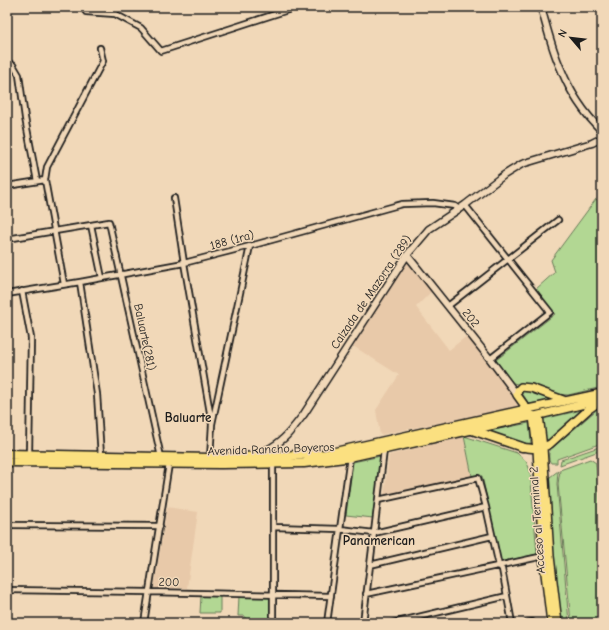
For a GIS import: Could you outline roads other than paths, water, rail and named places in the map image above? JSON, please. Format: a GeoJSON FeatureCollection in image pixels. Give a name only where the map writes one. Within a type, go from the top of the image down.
{"type":"FeatureCollection","features":[{"type":"Feature","properties":{"kind":"highway","name":"Avenida Rancho Boyeros"},"geometry":{"type":"LineString","coordinates":[[7,454],[210,458],[326,454],[528,409]]}},
{"type":"Feature","properties":{"kind":"highway","name":"Avenida Rancho Boyeros"},"geometry":{"type":"LineString","coordinates":[[7,462],[273,464],[328,460],[384,450],[536,416]]}},
{"type":"Feature","properties":{"kind":"highway"},"geometry":{"type":"LineString","coordinates":[[471,430],[522,447]]}},
{"type":"Feature","properties":{"kind":"main road"},"geometry":{"type":"LineString","coordinates":[[536,416],[528,409],[518,392],[524,387],[531,388],[566,401]]}},
{"type":"Feature","properties":{"kind":"main road","name":"Avenida Rancho Boyeros"},"geometry":{"type":"LineString","coordinates":[[528,409],[602,393]]}},
{"type":"Feature","properties":{"kind":"main road"},"geometry":{"type":"LineString","coordinates":[[522,447],[540,449],[550,444],[589,409],[602,400]]}},
{"type":"Feature","properties":{"kind":"main road","name":"Avenida Rancho Boyeros"},"geometry":{"type":"LineString","coordinates":[[536,416],[602,400]]}},
{"type":"Feature","properties":{"kind":"main road","name":"Acceso al Terminal 2"},"geometry":{"type":"LineString","coordinates":[[536,416],[540,449],[551,623]]}},
{"type":"Feature","properties":{"kind":"main road"},"geometry":{"type":"LineString","coordinates":[[522,447],[534,456],[537,461]]}},
{"type":"Feature","properties":{"kind":"main road","name":"Acceso al Terminal 2"},"geometry":{"type":"LineString","coordinates":[[540,449],[537,461],[546,556],[558,623]]}},
{"type":"Feature","properties":{"kind":"street"},"geometry":{"type":"LineString","coordinates":[[83,7],[86,12],[115,14],[141,28],[161,50],[297,7]]}},
{"type":"Feature","properties":{"kind":"street"},"geometry":{"type":"LineString","coordinates":[[541,7],[557,59],[564,76],[581,105],[602,131]]}},
{"type":"Feature","properties":{"kind":"street"},"geometry":{"type":"LineString","coordinates":[[64,284],[45,180],[47,167],[103,62],[100,48]]}},
{"type":"Feature","properties":{"kind":"street"},"geometry":{"type":"LineString","coordinates":[[7,62],[12,65],[19,75],[25,118],[38,181]]}},
{"type":"Feature","properties":{"kind":"street","name":"Calzada de Mazorra (289)"},"geometry":{"type":"LineString","coordinates":[[249,457],[273,448],[293,429],[407,255],[428,229],[465,205],[504,175],[522,164],[592,143],[602,138]]}},
{"type":"Feature","properties":{"kind":"street"},"geometry":{"type":"LineString","coordinates":[[7,186],[45,180]]}},
{"type":"Feature","properties":{"kind":"street"},"geometry":{"type":"LineString","coordinates":[[174,198],[212,424]]}},
{"type":"Feature","properties":{"kind":"street","name":"188 (1ra)"},"geometry":{"type":"LineString","coordinates":[[7,294],[184,263],[402,204],[433,203],[455,206],[459,209]]}},
{"type":"Feature","properties":{"kind":"street"},"geometry":{"type":"LineString","coordinates":[[465,205],[550,312],[490,358]]}},
{"type":"Feature","properties":{"kind":"street"},"geometry":{"type":"LineString","coordinates":[[448,306],[558,220]]}},
{"type":"Feature","properties":{"kind":"street","name":"Baluarte(281)"},"geometry":{"type":"LineString","coordinates":[[91,224],[109,222],[161,457]]}},
{"type":"Feature","properties":{"kind":"street"},"geometry":{"type":"LineString","coordinates":[[7,239],[91,224],[102,278]]}},
{"type":"Feature","properties":{"kind":"street"},"geometry":{"type":"LineString","coordinates":[[210,458],[212,424],[250,246]]}},
{"type":"Feature","properties":{"kind":"street","name":"202"},"geometry":{"type":"LineString","coordinates":[[407,255],[490,358],[509,384],[518,392]]}},
{"type":"Feature","properties":{"kind":"street"},"geometry":{"type":"LineString","coordinates":[[80,282],[97,394],[101,456]]}},
{"type":"Feature","properties":{"kind":"street"},"geometry":{"type":"LineString","coordinates":[[22,292],[31,338],[29,454]]}},
{"type":"Feature","properties":{"kind":"street"},"geometry":{"type":"LineString","coordinates":[[363,623],[384,450]]}},
{"type":"Feature","properties":{"kind":"street"},"geometry":{"type":"LineString","coordinates":[[327,623],[350,457]]}},
{"type":"Feature","properties":{"kind":"street"},"geometry":{"type":"LineString","coordinates":[[144,623],[169,464]]}},
{"type":"Feature","properties":{"kind":"street"},"geometry":{"type":"LineString","coordinates":[[273,464],[273,623]]}},
{"type":"Feature","properties":{"kind":"street"},"geometry":{"type":"LineString","coordinates":[[378,500],[478,478],[486,506],[499,566],[502,569],[512,623]]}},
{"type":"Feature","properties":{"kind":"street"},"geometry":{"type":"LineString","coordinates":[[274,527],[340,529],[374,533],[486,506]]}},
{"type":"Feature","properties":{"kind":"street"},"geometry":{"type":"LineString","coordinates":[[7,525],[160,526]]}},
{"type":"Feature","properties":{"kind":"street"},"geometry":{"type":"LineString","coordinates":[[370,565],[492,536]]}},
{"type":"Feature","properties":{"kind":"street"},"geometry":{"type":"LineString","coordinates":[[366,594],[546,556]]}},
{"type":"Feature","properties":{"kind":"street","name":"200"},"geometry":{"type":"LineString","coordinates":[[7,590],[331,596]]}},
{"type":"Feature","properties":{"kind":"street"},"geometry":{"type":"LineString","coordinates":[[393,623],[507,596]]}},
{"type":"Feature","properties":{"kind":"street"},"geometry":{"type":"LineString","coordinates":[[526,623],[532,622]]}},
{"type":"Feature","properties":{"kind":"district","name":"Baluarte"},"geometry":{"type":"Point","coordinates":[188,417]}},
{"type":"Feature","properties":{"kind":"district","name":"Panamerican"},"geometry":{"type":"Point","coordinates":[379,540]}}]}
